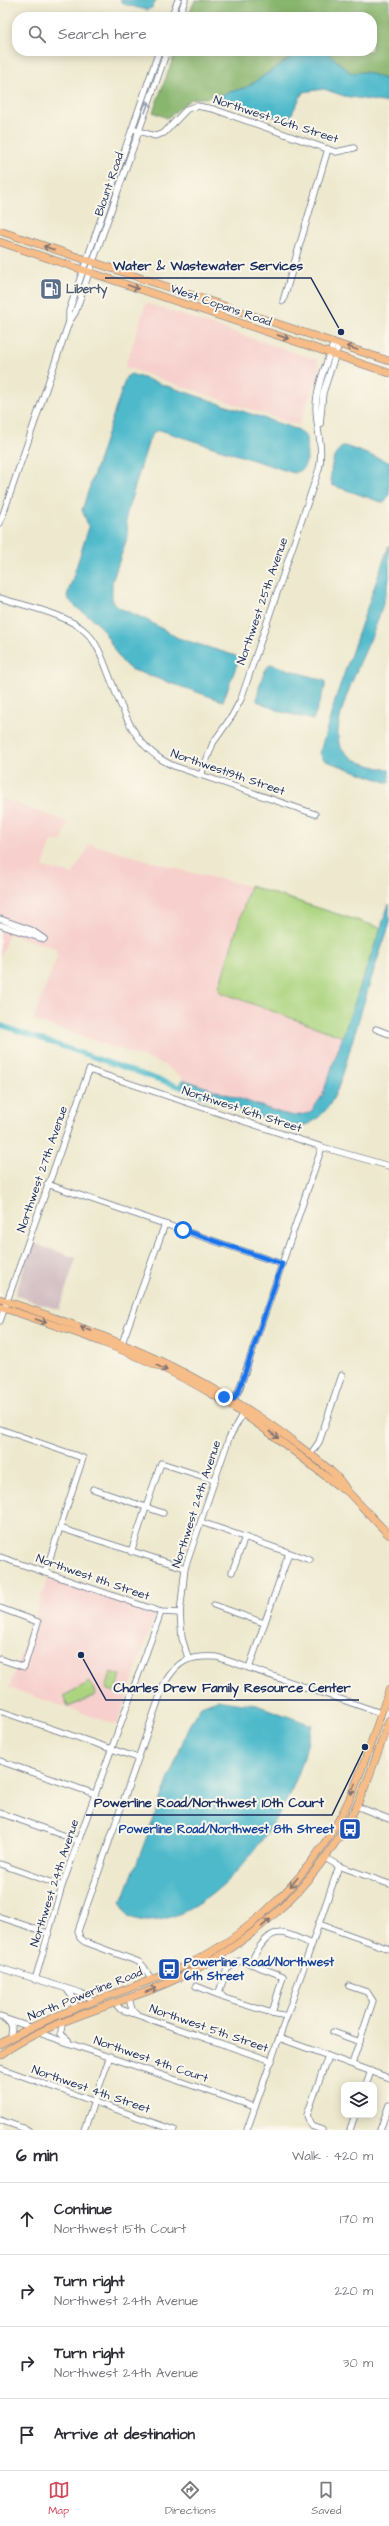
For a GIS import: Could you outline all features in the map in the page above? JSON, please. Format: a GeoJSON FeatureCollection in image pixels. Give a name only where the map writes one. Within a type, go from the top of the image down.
{"type":"FeatureCollection","features":[{"type":"Feature","properties":{"kind":"main road","name":"West Copans Road"},"geometry":{"type":"LineString","coordinates":[[2,232],[389,361]]}},
{"type":"Feature","properties":{"kind":"main road","name":"West Copans Road"},"geometry":{"type":"LineString","coordinates":[[0,242],[389,373]]}},
{"type":"Feature","properties":{"kind":"main road"},"geometry":{"type":"LineString","coordinates":[[3,1304],[157,1358],[234,1399],[244,1410],[342,1489],[347,1491]]}},
{"type":"Feature","properties":{"kind":"main road"},"geometry":{"type":"LineString","coordinates":[[121,1346],[244,1410],[310,1455],[344,1484],[347,1491],[389,1535]]}},
{"type":"Feature","properties":{"kind":"main road"},"geometry":{"type":"LineString","coordinates":[[198,1386],[205,1386],[224,1397],[234,1399]]}},
{"type":"Feature","properties":{"kind":"main road","name":"North Powerline Road"},"geometry":{"type":"LineString","coordinates":[[0,2044],[30,2027],[74,2008],[151,1980],[205,1955],[249,1925],[291,1886],[318,1852],[349,1801],[389,1690]]}},
{"type":"Feature","properties":{"kind":"main road"},"geometry":{"type":"LineString","coordinates":[[381,1713],[383,1737]]}},
{"type":"Feature","properties":{"kind":"main road","name":"North Powerline Road"},"geometry":{"type":"LineString","coordinates":[[0,2055],[39,2033],[62,2023],[182,1977],[235,1947],[280,1910],[325,1858],[356,1806],[389,1720]]}},
{"type":"Feature","properties":{"kind":"main road"},"geometry":{"type":"LineString","coordinates":[[325,1841],[323,1852],[325,1858]]}},
{"type":"Feature","properties":{"kind":"main road"},"geometry":{"type":"LineString","coordinates":[[318,1852],[319,1866]]}},
{"type":"Feature","properties":{"kind":"main road"},"geometry":{"type":"LineString","coordinates":[[246,1939],[249,1925]]}},
{"type":"Feature","properties":{"kind":"main road"},"geometry":{"type":"LineString","coordinates":[[235,1947],[238,1932]]}},
{"type":"Feature","properties":{"kind":"main road"},"geometry":{"type":"LineString","coordinates":[[115,2003],[125,1990]]}},
{"type":"Feature","properties":{"kind":"main road"},"geometry":{"type":"LineString","coordinates":[[84,2015],[94,2001]]}},
{"type":"Feature","properties":{"kind":"street"},"geometry":{"type":"LineString","coordinates":[[173,12],[178,0]]}},
{"type":"Feature","properties":{"kind":"street"},"geometry":{"type":"LineString","coordinates":[[181,12],[185,0]]}},
{"type":"Feature","properties":{"kind":"street","name":"Blount Road"},"geometry":{"type":"LineString","coordinates":[[90,261],[132,129],[157,56]]}},
{"type":"Feature","properties":{"kind":"street","name":"Blount Road"},"geometry":{"type":"LineString","coordinates":[[0,523],[69,322],[69,311],[90,261],[139,131],[165,56]]}},
{"type":"Feature","properties":{"kind":"street","name":"Northwest 26th Street"},"geometry":{"type":"LineString","coordinates":[[132,129],[155,136],[164,133],[187,109],[197,106],[213,109],[336,152],[354,148]]}},
{"type":"Feature","properties":{"kind":"street"},"geometry":{"type":"LineString","coordinates":[[283,301],[317,184],[318,172],[324,163],[328,149]]}},
{"type":"Feature","properties":{"kind":"street","name":"Northwest 25th Avenue"},"geometry":{"type":"LineString","coordinates":[[201,775],[213,743],[232,716],[241,699],[319,468],[322,453],[320,426],[317,418],[317,397],[336,343]]}},
{"type":"Feature","properties":{"kind":"street","name":"Northwest19th Street"},"geometry":{"type":"LineString","coordinates":[[0,598],[67,620],[86,632],[98,648],[132,730],[143,746],[167,763],[316,814]]}},
{"type":"Feature","properties":{"kind":"street"},"geometry":{"type":"LineString","coordinates":[[0,919],[31,930],[44,940],[0,925]]}},
{"type":"Feature","properties":{"kind":"street"},"geometry":{"type":"LineString","coordinates":[[376,1030],[389,1034]]}},
{"type":"Feature","properties":{"kind":"street","name":"Northwest 16th Street"},"geometry":{"type":"LineString","coordinates":[[89,1070],[322,1147],[389,1166]]}},
{"type":"Feature","properties":{"kind":"street","name":"Northwest 27th Avenue"},"geometry":{"type":"LineString","coordinates":[[0,1321],[3,1304],[89,1070]]}},
{"type":"Feature","properties":{"kind":"street"},"geometry":{"type":"LineString","coordinates":[[234,1399],[239,1390],[322,1147]]}},
{"type":"Feature","properties":{"kind":"street"},"geometry":{"type":"LineString","coordinates":[[47,1184],[282,1264]]}},
{"type":"Feature","properties":{"kind":"street"},"geometry":{"type":"LineString","coordinates":[[121,1346],[165,1224]]}},
{"type":"Feature","properties":{"kind":"street"},"geometry":{"type":"LineString","coordinates":[[310,1455],[319,1442],[342,1375]]}},
{"type":"Feature","properties":{"kind":"street","name":"Northwest 24th Avenue"},"geometry":{"type":"LineString","coordinates":[[188,1658],[182,1638],[180,1613],[185,1568],[229,1438],[244,1410]]}},
{"type":"Feature","properties":{"kind":"street"},"geometry":{"type":"LineString","coordinates":[[0,1429],[83,1458],[45,1573]]}},
{"type":"Feature","properties":{"kind":"street"},"geometry":{"type":"LineString","coordinates":[[131,1552],[161,1463],[214,1480]]}},
{"type":"Feature","properties":{"kind":"street"},"geometry":{"type":"LineString","coordinates":[[93,1488],[163,1513]]}},
{"type":"Feature","properties":{"kind":"street"},"geometry":{"type":"LineString","coordinates":[[201,1522],[310,1560]]}},
{"type":"Feature","properties":{"kind":"street"},"geometry":{"type":"LineString","coordinates":[[60,1528],[131,1552],[185,1568]]}},
{"type":"Feature","properties":{"kind":"street"},"geometry":{"type":"LineString","coordinates":[[232,1572],[245,1537]]}},
{"type":"Feature","properties":{"kind":"street"},"geometry":{"type":"LineString","coordinates":[[249,1668],[289,1552]]}},
{"type":"Feature","properties":{"kind":"street","name":"Northwest 11th Street"},"geometry":{"type":"LineString","coordinates":[[0,1558],[161,1612],[180,1613]]}},
{"type":"Feature","properties":{"kind":"street"},"geometry":{"type":"LineString","coordinates":[[214,1605],[264,1623]]}},
{"type":"Feature","properties":{"kind":"street"},"geometry":{"type":"LineString","coordinates":[[0,1608],[38,1622],[24,1667],[0,1659]]}},
{"type":"Feature","properties":{"kind":"street","name":"Northwest 24th Avenue"},"geometry":{"type":"LineString","coordinates":[[35,1980],[62,1886],[113,1750],[161,1612]]}},
{"type":"Feature","properties":{"kind":"street"},"geometry":{"type":"LineString","coordinates":[[151,1980],[144,1967],[139,1962],[80,1938],[78,1931],[164,1684],[172,1669],[188,1658],[200,1655],[217,1657],[381,1713]]}},
{"type":"Feature","properties":{"kind":"street"},"geometry":{"type":"LineString","coordinates":[[0,1711],[138,1758]]}},
{"type":"Feature","properties":{"kind":"street"},"geometry":{"type":"LineString","coordinates":[[0,1762],[96,1794]]}},
{"type":"Feature","properties":{"kind":"street"},"geometry":{"type":"LineString","coordinates":[[356,1806],[389,1819]]}},
{"type":"Feature","properties":{"kind":"street"},"geometry":{"type":"LineString","coordinates":[[0,1813],[79,1841]]}},
{"type":"Feature","properties":{"kind":"street"},"geometry":{"type":"LineString","coordinates":[[325,1858],[339,1866],[389,1884]]}},
{"type":"Feature","properties":{"kind":"street"},"geometry":{"type":"LineString","coordinates":[[0,1864],[62,1886]]}},
{"type":"Feature","properties":{"kind":"street"},"geometry":{"type":"LineString","coordinates":[[247,2130],[339,1866]]}},
{"type":"Feature","properties":{"kind":"street"},"geometry":{"type":"LineString","coordinates":[[0,1917],[48,1933]]}},
{"type":"Feature","properties":{"kind":"street"},"geometry":{"type":"LineString","coordinates":[[319,1924],[389,1949]]}},
{"type":"Feature","properties":{"kind":"street"},"geometry":{"type":"LineString","coordinates":[[251,1964],[257,1949],[277,1933],[312,1944]]}},
{"type":"Feature","properties":{"kind":"street"},"geometry":{"type":"LineString","coordinates":[[219,1995],[229,1967],[239,1961],[251,1964],[283,1976],[272,2013]]}},
{"type":"Feature","properties":{"kind":"street"},"geometry":{"type":"LineString","coordinates":[[0,1968],[80,1994],[94,2001]]}},
{"type":"Feature","properties":{"kind":"street"},"geometry":{"type":"LineString","coordinates":[[196,1986],[286,2018]]}},
{"type":"Feature","properties":{"kind":"street"},"geometry":{"type":"LineString","coordinates":[[348,1986],[367,1992],[373,2001],[352,2064]]}},
{"type":"Feature","properties":{"kind":"street"},"geometry":{"type":"LineString","coordinates":[[67,1990],[75,2000],[74,2008]]}},
{"type":"Feature","properties":{"kind":"street","name":"Northwest 5th Street"},"geometry":{"type":"LineString","coordinates":[[129,1998],[132,2010],[139,2016]]}},
{"type":"Feature","properties":{"kind":"street","name":"Northwest 5th Street"},"geometry":{"type":"LineString","coordinates":[[115,2003],[120,2010],[272,2061]]}},
{"type":"Feature","properties":{"kind":"street"},"geometry":{"type":"LineString","coordinates":[[0,2017],[30,2027]]}},
{"type":"Feature","properties":{"kind":"street"},"geometry":{"type":"LineString","coordinates":[[7,2020],[12,2026],[11,2037]]}},
{"type":"Feature","properties":{"kind":"street"},"geometry":{"type":"LineString","coordinates":[[62,2023],[61,2034],[73,2044]]}},
{"type":"Feature","properties":{"kind":"street"},"geometry":{"type":"LineString","coordinates":[[333,2032],[360,2042]]}},
{"type":"Feature","properties":{"kind":"street","name":"Northwest 4th Court"},"geometry":{"type":"LineString","coordinates":[[39,2033],[110,2056],[255,2107]]}},
{"type":"Feature","properties":{"kind":"street"},"geometry":{"type":"LineString","coordinates":[[279,2038],[389,2078]]}},
{"type":"Feature","properties":{"kind":"street"},"geometry":{"type":"LineString","coordinates":[[84,2130],[110,2056]]}},
{"type":"Feature","properties":{"kind":"street"},"geometry":{"type":"LineString","coordinates":[[322,2130],[311,2126],[307,2115],[328,2056]]}},
{"type":"Feature","properties":{"kind":"street","name":"Northwest 4th Street"},"geometry":{"type":"LineString","coordinates":[[0,2068],[174,2130]]}},
{"type":"Feature","properties":{"kind":"street"},"geometry":{"type":"LineString","coordinates":[[367,2082],[371,2071]]}},
{"type":"Feature","properties":{"kind":"street"},"geometry":{"type":"LineString","coordinates":[[380,2130],[389,2105]]}},
{"type":"Feature","properties":{"kind":"street"},"geometry":{"type":"LineString","coordinates":[[350,2130],[354,2118]]}},
{"type":"Feature","properties":{"kind":"street"},"geometry":{"type":"LineString","coordinates":[[0,2120],[28,2130]]}},
{"type":"Feature","properties":{"kind":"shaded area"},"geometry":{"type":"Polygon","coordinates":[[[146,303],[317,360],[320,368],[299,426],[125,367],[146,303]]]}},
{"type":"Feature","properties":{"kind":"shaded area"},"geometry":{"type":"Polygon","coordinates":[[[0,798],[68,822],[62,841],[52,841],[43,867],[73,874],[90,844],[193,873],[250,886],[220,992],[343,1037],[322,1097],[310,1113],[294,1116],[281,1113],[185,1080],[163,1064],[33,1020],[57,957],[56,948],[9,934],[0,958],[0,798]]]}},
{"type":"Feature","properties":{"kind":"shaded area"},"geometry":{"type":"Polygon","coordinates":[[[33,1243],[76,1258],[59,1310],[15,1295],[33,1243]]]}},
{"type":"Feature","properties":{"kind":"shaded area"},"geometry":{"type":"Polygon","coordinates":[[[48,1578],[155,1615],[117,1725],[9,1688],[48,1578]]]}},
{"type":"Feature","properties":{"kind":"green space"},"geometry":{"type":"Polygon","coordinates":[[[195,0],[389,0],[389,81],[366,72],[351,73],[331,56],[377,56],[377,12],[190,12],[195,0]]]}},
{"type":"Feature","properties":{"kind":"green space"},"geometry":{"type":"Polygon","coordinates":[[[174,56],[294,56],[247,87],[214,97],[191,99],[167,118],[153,112],[174,56]]]}},
{"type":"Feature","properties":{"kind":"green space"},"geometry":{"type":"Polygon","coordinates":[[[250,886],[381,928],[343,1037],[220,992],[219,987],[250,886]]]}},
{"type":"Feature","properties":{"kind":"green space"},"geometry":{"type":"Polygon","coordinates":[[[111,1672],[121,1675],[115,1692],[106,1689],[111,1672]]]}},
{"type":"Feature","properties":{"kind":"green space"},"geometry":{"type":"Polygon","coordinates":[[[90,1682],[95,1693],[93,1697],[68,1707],[63,1696],[90,1682]]]}},
{"type":"Feature","properties":{"kind":"water"},"geometry":{"type":"Polygon","coordinates":[[[120,0],[156,0],[153,7],[147,10],[123,4],[120,0]]]}},
{"type":"Feature","properties":{"kind":"water"},"geometry":{"type":"Polygon","coordinates":[[[294,56],[331,56],[351,73],[366,72],[389,81],[389,103],[344,96],[324,89],[303,92],[288,121],[214,97],[247,87],[294,56]]]}},
{"type":"Feature","properties":{"kind":"water"},"geometry":{"type":"Polygon","coordinates":[[[131,374],[299,430],[306,437],[307,460],[303,469],[294,473],[160,430],[154,432],[149,440],[126,516],[128,535],[112,582],[112,602],[119,608],[145,619],[178,638],[236,656],[239,659],[223,701],[130,669],[120,659],[99,625],[91,617],[74,605],[67,596],[89,527],[82,510],[126,377],[131,374]]]}},
{"type":"Feature","properties":{"kind":"water"},"geometry":{"type":"Polygon","coordinates":[[[345,446],[389,462],[389,495],[384,503],[332,485],[332,462],[337,452],[345,446]]]}},
{"type":"Feature","properties":{"kind":"water"},"geometry":{"type":"Polygon","coordinates":[[[389,545],[389,578],[384,599],[373,633],[348,691],[339,724],[338,738],[341,747],[351,757],[363,763],[389,770],[389,783],[326,761],[322,758],[320,752],[336,697],[389,545]]]}},
{"type":"Feature","properties":{"kind":"water"},"geometry":{"type":"Polygon","coordinates":[[[271,664],[325,681],[325,687],[313,720],[282,712],[257,701],[263,675],[265,670],[271,664]]]}},
{"type":"Feature","properties":{"kind":"water"},"geometry":{"type":"Polygon","coordinates":[[[389,904],[389,926],[337,1091],[327,1109],[316,1120],[303,1125],[284,1125],[181,1090],[181,1081],[185,1080],[281,1113],[294,1116],[310,1113],[322,1096],[389,904]]]}},
{"type":"Feature","properties":{"kind":"water"},"geometry":{"type":"Polygon","coordinates":[[[217,1700],[242,1704],[251,1703],[312,1725],[300,1769],[277,1817],[260,1842],[241,1866],[219,1888],[196,1905],[171,1917],[142,1921],[128,1917],[120,1901],[125,1894],[190,1723],[201,1706],[217,1700]]]}},
{"type":"Feature","properties":{"kind":"waterway"},"geometry":{"type":"LineString","coordinates":[[0,1025],[180,1087]]}},
{"type":"Feature","properties":{"kind":"place","name":"Liberty"},"geometry":{"type":"Point","coordinates":[51,289]}},
{"type":"Feature","properties":{"kind":"place","name":"Water & Wastewater Services"},"geometry":{"type":"Point","coordinates":[341,332]}},
{"type":"Feature","properties":{"kind":"place","name":"Charles Drew Family Resource Center"},"geometry":{"type":"Point","coordinates":[81,1655]}},
{"type":"Feature","properties":{"kind":"place","name":"Powerline Road/Northwest 10th Court"},"geometry":{"type":"Point","coordinates":[365,1747]}},
{"type":"Feature","properties":{"kind":"place","name":"Powerline Road/Northwest 8th Street"},"geometry":{"type":"Point","coordinates":[350,1829]}},
{"type":"Feature","properties":{"kind":"place","name":"Powerline Road/Northwest 6th Street"},"geometry":{"type":"Point","coordinates":[169,1969]}},
{"type":"Feature","properties":{"kind":"route"},"geometry":{"type":"LineString","coordinates":[[183,1230],[282,1264],[239,1390],[234,1399],[224,1397]]}}]}
